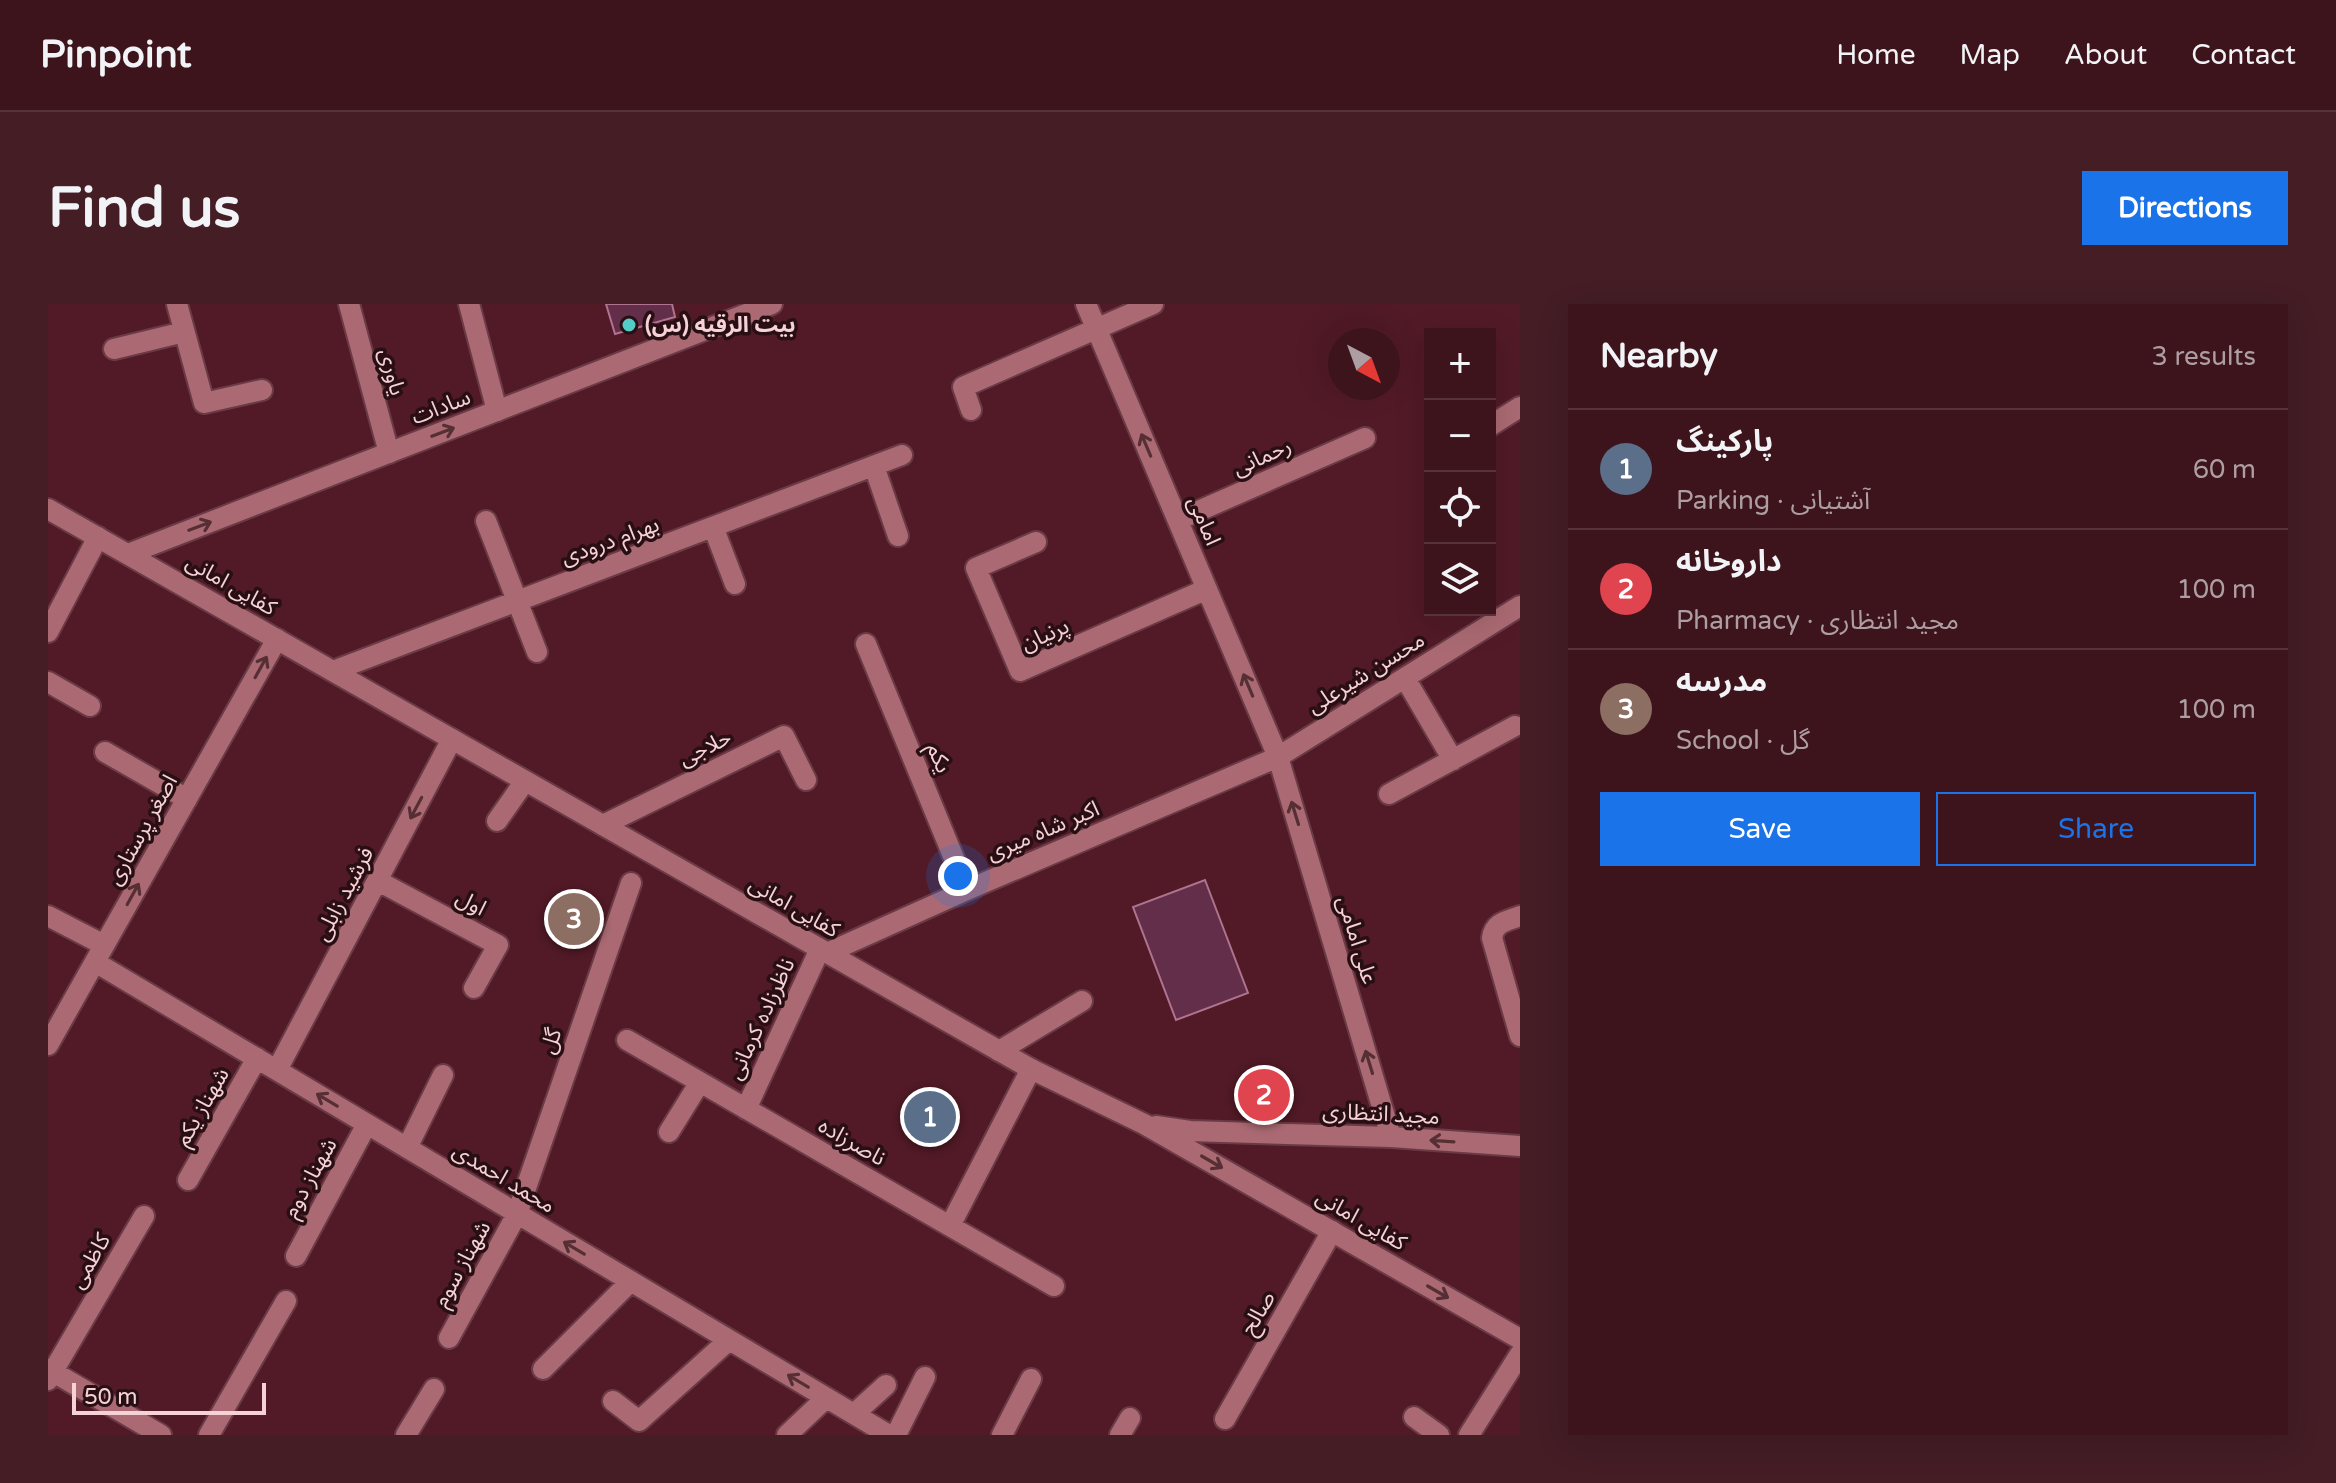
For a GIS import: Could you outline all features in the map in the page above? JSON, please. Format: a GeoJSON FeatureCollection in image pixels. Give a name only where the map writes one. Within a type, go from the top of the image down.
{"type":"FeatureCollection","features":[{"type":"Feature","properties":{"kind":"street"},"geometry":{"type":"LineString","coordinates":[[177,304],[204,403],[262,390]]}},
{"type":"Feature","properties":{"kind":"street","name":"یاوری"},"geometry":{"type":"LineString","coordinates":[[349,304],[389,453]]}},
{"type":"Feature","properties":{"kind":"street"},"geometry":{"type":"LineString","coordinates":[[469,304],[497,411]]}},
{"type":"Feature","properties":{"kind":"street","name":"سادات"},"geometry":{"type":"LineString","coordinates":[[128,554],[772,304]]}},
{"type":"Feature","properties":{"kind":"street","name":"امامی"},"geometry":{"type":"LineString","coordinates":[[1086,304],[1278,757]]}},
{"type":"Feature","properties":{"kind":"street"},"geometry":{"type":"LineString","coordinates":[[971,410],[963,387],[1153,304]]}},
{"type":"Feature","properties":{"kind":"street"},"geometry":{"type":"LineString","coordinates":[[114,349],[184,332]]}},
{"type":"Feature","properties":{"kind":"street"},"geometry":{"type":"LineString","coordinates":[[1496,422],[1520,407]]}},
{"type":"Feature","properties":{"kind":"street","name":"رحمانی"},"geometry":{"type":"LineString","coordinates":[[1178,520],[1365,438]]}},
{"type":"Feature","properties":{"kind":"street","name":"بهرام درودی"},"geometry":{"type":"LineString","coordinates":[[333,671],[714,529],[902,455]]}},
{"type":"Feature","properties":{"kind":"street"},"geometry":{"type":"LineString","coordinates":[[874,466],[898,536]]}},
{"type":"Feature","properties":{"kind":"street","name":"کفایی امانی"},"geometry":{"type":"LineString","coordinates":[[48,509],[999,1051],[1144,1124],[1520,1339]]}},
{"type":"Feature","properties":{"kind":"street"},"geometry":{"type":"LineString","coordinates":[[486,521],[537,652]]}},
{"type":"Feature","properties":{"kind":"street"},"geometry":{"type":"LineString","coordinates":[[714,529],[735,584]]}},
{"type":"Feature","properties":{"kind":"street"},"geometry":{"type":"LineString","coordinates":[[48,632],[98,537]]}},
{"type":"Feature","properties":{"kind":"street","name":"پرنیان"},"geometry":{"type":"LineString","coordinates":[[1036,542],[976,568],[1020,671],[1207,589]]}},
{"type":"Feature","properties":{"kind":"street","name":"محسن شیرعلی"},"geometry":{"type":"LineString","coordinates":[[1278,757],[1520,606]]}},
{"type":"Feature","properties":{"kind":"street","name":"اصغر پرستاری"},"geometry":{"type":"LineString","coordinates":[[48,1045],[277,639]]}},
{"type":"Feature","properties":{"kind":"street","name":"یکم"},"geometry":{"type":"LineString","coordinates":[[866,644],[967,890]]}},
{"type":"Feature","properties":{"kind":"street"},"geometry":{"type":"LineString","coordinates":[[1405,678],[1453,760]]}},
{"type":"Feature","properties":{"kind":"street"},"geometry":{"type":"LineString","coordinates":[[48,682],[90,706]]}},
{"type":"Feature","properties":{"kind":"street"},"geometry":{"type":"LineString","coordinates":[[1389,794],[1515,726]]}},
{"type":"Feature","properties":{"kind":"street","name":"حلاجی"},"geometry":{"type":"LineString","coordinates":[[603,825],[784,736],[806,780]]}},
{"type":"Feature","properties":{"kind":"street","name":"فرشید زابلی"},"geometry":{"type":"LineString","coordinates":[[277,1070],[452,739]]}},
{"type":"Feature","properties":{"kind":"street"},"geometry":{"type":"LineString","coordinates":[[105,752],[187,799]]}},
{"type":"Feature","properties":{"kind":"street","name":"اکبر شاه میری"},"geometry":{"type":"LineString","coordinates":[[824,951],[1278,757]]}},
{"type":"Feature","properties":{"kind":"street","name":"علی امامی"},"geometry":{"type":"LineString","coordinates":[[1278,757],[1391,1137]]}},
{"type":"Feature","properties":{"kind":"street"},"geometry":{"type":"LineString","coordinates":[[497,821],[525,781]]}},
{"type":"Feature","properties":{"kind":"street","name":"اول"},"geometry":{"type":"LineString","coordinates":[[378,881],[498,945],[474,988]]}},
{"type":"Feature","properties":{"kind":"street","name":"گل"},"geometry":{"type":"LineString","coordinates":[[517,1214],[631,883]]}},
{"type":"Feature","properties":{"kind":"street","name":"محمد احمدی"},"geometry":{"type":"LineString","coordinates":[[48,916],[257,1058],[889,1435]]}},
{"type":"Feature","properties":{"kind":"street"},"geometry":{"type":"LineString","coordinates":[[1520,916],[1498,924],[1492,938],[1520,1036]]}},
{"type":"Feature","properties":{"kind":"street","name":"ناظرزاده کرمانی"},"geometry":{"type":"LineString","coordinates":[[746,1109],[824,951]]}},
{"type":"Feature","properties":{"kind":"street"},"geometry":{"type":"LineString","coordinates":[[999,1051],[1082,1001]]}},
{"type":"Feature","properties":{"kind":"street","name":"ناصرزاده"},"geometry":{"type":"LineString","coordinates":[[627,1040],[1054,1286]]}},
{"type":"Feature","properties":{"kind":"street","name":"شهناز یکم"},"geometry":{"type":"LineString","coordinates":[[188,1180],[257,1058]]}},
{"type":"Feature","properties":{"kind":"street"},"geometry":{"type":"LineString","coordinates":[[950,1226],[1031,1069]]}},
{"type":"Feature","properties":{"kind":"street"},"geometry":{"type":"LineString","coordinates":[[407,1148],[443,1075]]}},
{"type":"Feature","properties":{"kind":"street"},"geometry":{"type":"LineString","coordinates":[[669,1132],[700,1082]]}},
{"type":"Feature","properties":{"kind":"street","name":"شهناز دوم"},"geometry":{"type":"LineString","coordinates":[[296,1256],[367,1124]]}},
{"type":"Feature","properties":{"kind":"street","name":"مجید انتظاری"},"geometry":{"type":"LineString","coordinates":[[1144,1124],[1190,1131],[1391,1137],[1520,1146]]}},
{"type":"Feature","properties":{"kind":"street","name":"شهناز سوم"},"geometry":{"type":"LineString","coordinates":[[449,1338],[517,1214]]}},
{"type":"Feature","properties":{"kind":"street","name":"کاظمی"},"geometry":{"type":"LineString","coordinates":[[50,1374],[144,1216]]}},
{"type":"Feature","properties":{"kind":"street","name":"صالح"},"geometry":{"type":"LineString","coordinates":[[1225,1419],[1332,1231]]}},
{"type":"Feature","properties":{"kind":"street"},"geometry":{"type":"LineString","coordinates":[[543,1369],[631,1281]]}},
{"type":"Feature","properties":{"kind":"street"},"geometry":{"type":"LineString","coordinates":[[209,1435],[286,1301]]}},
{"type":"Feature","properties":{"kind":"street"},"geometry":{"type":"LineString","coordinates":[[613,1401],[639,1421],[729,1340]]}},
{"type":"Feature","properties":{"kind":"street"},"geometry":{"type":"LineString","coordinates":[[1469,1435],[1520,1354]]}},
{"type":"Feature","properties":{"kind":"street"},"geometry":{"type":"LineString","coordinates":[[50,1374],[161,1435]]}},
{"type":"Feature","properties":{"kind":"street"},"geometry":{"type":"LineString","coordinates":[[896,1435],[925,1377]]}},
{"type":"Feature","properties":{"kind":"street"},"geometry":{"type":"LineString","coordinates":[[1002,1435],[1031,1379]]}},
{"type":"Feature","properties":{"kind":"street"},"geometry":{"type":"LineString","coordinates":[[854,1414],[886,1385]]}},
{"type":"Feature","properties":{"kind":"street"},"geometry":{"type":"LineString","coordinates":[[406,1435],[434,1389]]}},
{"type":"Feature","properties":{"kind":"street"},"geometry":{"type":"LineString","coordinates":[[787,1435],[826,1398]]}},
{"type":"Feature","properties":{"kind":"street"},"geometry":{"type":"LineString","coordinates":[[1414,1417],[1439,1435]]}},
{"type":"Feature","properties":{"kind":"building","name":"بیت الرقیه (س)"},"geometry":{"type":"Polygon","coordinates":[[[606,304],[672,304],[675,317],[615,334],[606,304]]]}},
{"type":"Feature","properties":{"kind":"building"},"geometry":{"type":"Polygon","coordinates":[[[1205,880],[1248,993],[1176,1020],[1133,907],[1205,880]]]}},
{"type":"Feature","properties":{"kind":"place","name":"بیت الرقیه (س)"},"geometry":{"type":"Point","coordinates":[629,325]}},
{"type":"Feature","properties":{"kind":"place","name":"مدرسه"},"geometry":{"type":"Point","coordinates":[574,919]}},
{"type":"Feature","properties":{"kind":"place","name":"داروخانه"},"geometry":{"type":"Point","coordinates":[1264,1095]}},
{"type":"Feature","properties":{"kind":"place","name":"پارکینگ"},"geometry":{"type":"Point","coordinates":[930,1117]}}]}
